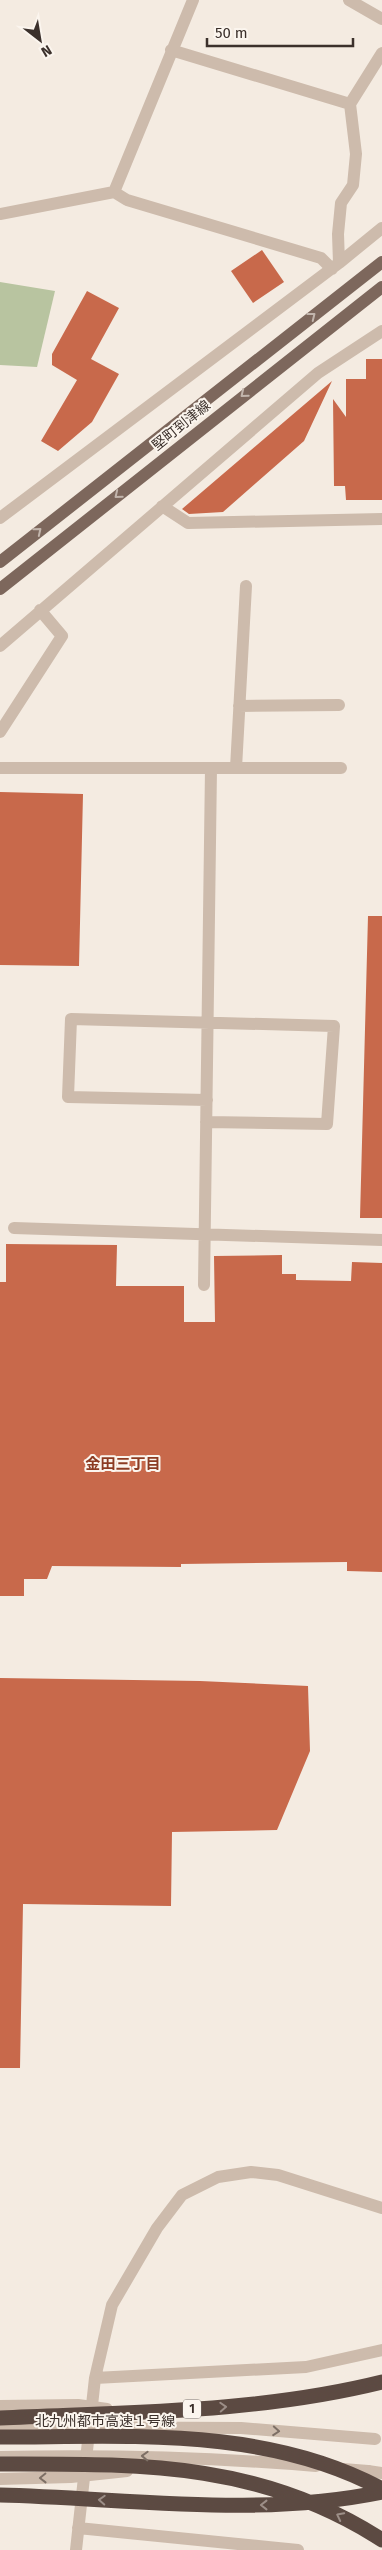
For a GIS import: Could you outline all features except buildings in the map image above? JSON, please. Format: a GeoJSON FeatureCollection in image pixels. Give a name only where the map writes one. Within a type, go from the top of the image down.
{"type":"FeatureCollection","features":[{"type":"Feature","properties":{"kind":"highway","name":"北九州都市高速１号線"},"geometry":{"type":"LineString","coordinates":[[0,2418],[251,2406],[332,2394],[382,2382]]}},
{"type":"Feature","properties":{"kind":"highway","name":"北九州都市高速１号線"},"geometry":{"type":"LineString","coordinates":[[0,2438],[179,2438],[274,2448],[336,2467],[382,2490]]}},
{"type":"Feature","properties":{"kind":"highway"},"geometry":{"type":"LineString","coordinates":[[0,2464],[105,2464],[170,2468],[223,2475],[271,2487],[319,2505],[382,2540]]}},
{"type":"Feature","properties":{"kind":"highway","name":"北九州都市高速１号線"},"geometry":{"type":"LineString","coordinates":[[0,2495],[183,2504],[264,2505],[315,2502],[382,2490]]}},
{"type":"Feature","properties":{"kind":"main road","name":"堅町到津線"},"geometry":{"type":"LineString","coordinates":[[0,562],[382,262]]}},
{"type":"Feature","properties":{"kind":"main road","name":"堅町到津線"},"geometry":{"type":"LineString","coordinates":[[0,589],[283,363],[382,287]]}},
{"type":"Feature","properties":{"kind":"street"},"geometry":{"type":"LineString","coordinates":[[114,192],[193,0]]}},
{"type":"Feature","properties":{"kind":"street"},"geometry":{"type":"LineString","coordinates":[[349,0],[382,19]]}},
{"type":"Feature","properties":{"kind":"street"},"geometry":{"type":"LineString","coordinates":[[171,50],[350,104]]}},
{"type":"Feature","properties":{"kind":"street"},"geometry":{"type":"LineString","coordinates":[[336,266],[341,204],[353,185],[356,154],[350,104],[382,53]]}},
{"type":"Feature","properties":{"kind":"street"},"geometry":{"type":"LineString","coordinates":[[0,214],[114,192],[127,200],[321,258],[336,266]]}},
{"type":"Feature","properties":{"kind":"street"},"geometry":{"type":"LineString","coordinates":[[0,518],[336,266],[382,228]]}},
{"type":"Feature","properties":{"kind":"street"},"geometry":{"type":"LineString","coordinates":[[0,646],[318,373],[382,331]]}},
{"type":"Feature","properties":{"kind":"street"},"geometry":{"type":"LineString","coordinates":[[162,506],[188,523],[382,519]]}},
{"type":"Feature","properties":{"kind":"street"},"geometry":{"type":"LineString","coordinates":[[236,768],[246,586]]}},
{"type":"Feature","properties":{"kind":"street"},"geometry":{"type":"LineString","coordinates":[[0,732],[62,636],[40,610]]}},
{"type":"Feature","properties":{"kind":"street"},"geometry":{"type":"LineString","coordinates":[[239,706],[340,705]]}},
{"type":"Feature","properties":{"kind":"street"},"geometry":{"type":"LineString","coordinates":[[0,768],[341,768]]}},
{"type":"Feature","properties":{"kind":"street"},"geometry":{"type":"LineString","coordinates":[[204,1285],[211,768]]}},
{"type":"Feature","properties":{"kind":"street"},"geometry":{"type":"LineString","coordinates":[[206,1122],[328,1124],[334,1026],[70,1019],[68,1098],[207,1100]]}},
{"type":"Feature","properties":{"kind":"street"},"geometry":{"type":"LineString","coordinates":[[14,1228],[382,1240]]}},
{"type":"Feature","properties":{"kind":"street"},"geometry":{"type":"LineString","coordinates":[[76,2550],[96,2378],[112,2305],[157,2228],[182,2195],[218,2177],[251,2172],[278,2175],[382,2208]]}},
{"type":"Feature","properties":{"kind":"street"},"geometry":{"type":"LineString","coordinates":[[96,2378],[306,2367],[382,2350]]}},
{"type":"Feature","properties":{"kind":"street"},"geometry":{"type":"LineString","coordinates":[[0,2406],[78,2405],[241,2428],[379,2439]]}},
{"type":"Feature","properties":{"kind":"street"},"geometry":{"type":"LineString","coordinates":[[0,2427],[241,2428]]}},
{"type":"Feature","properties":{"kind":"street"},"geometry":{"type":"LineString","coordinates":[[0,2457],[104,2454],[231,2458],[382,2473]]}},
{"type":"Feature","properties":{"kind":"street"},"geometry":{"type":"LineString","coordinates":[[0,2479],[71,2477],[231,2458]]}},
{"type":"Feature","properties":{"kind":"street"},"geometry":{"type":"LineString","coordinates":[[78,2528],[298,2550]]}},
{"type":"Feature","properties":{"kind":"green space"},"geometry":{"type":"Polygon","coordinates":[[[0,282],[55,291],[37,367],[0,365],[0,282]]]}},
{"type":"Feature","properties":{"kind":"district","name":"金田三丁目"},"geometry":{"type":"Point","coordinates":[123,1464]}}]}
